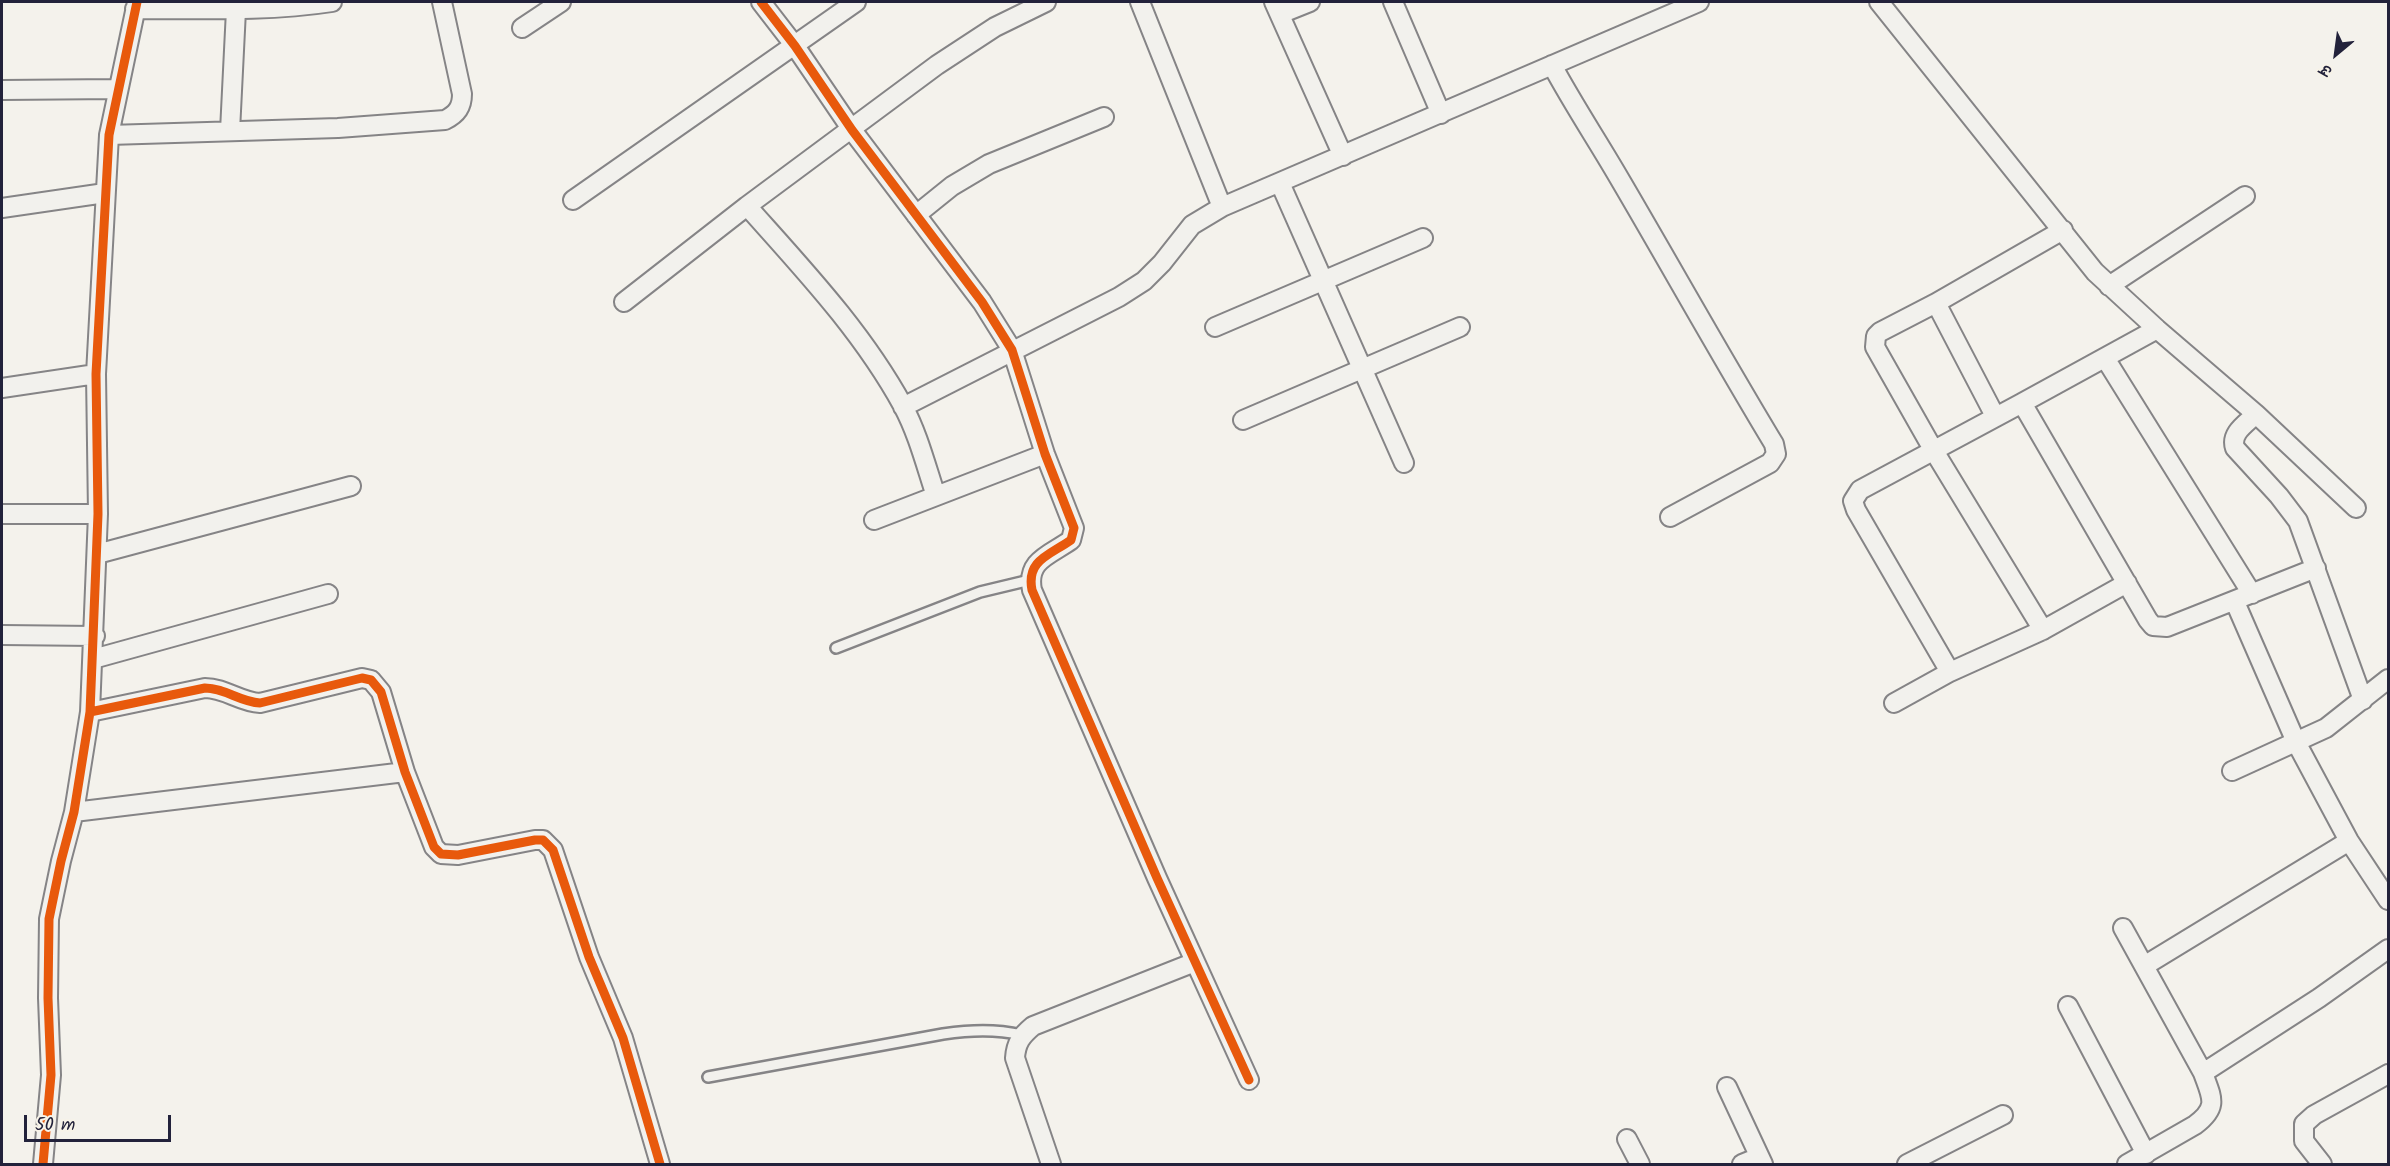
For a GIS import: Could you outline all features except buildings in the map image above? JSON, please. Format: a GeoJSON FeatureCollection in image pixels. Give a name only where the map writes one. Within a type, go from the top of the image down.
{"type":"FeatureCollection","features":[{"type":"Feature","properties":{"kind":"street"},"geometry":{"type":"LineString","coordinates":[[43,1164],[51,1075],[48,998],[50,919],[61,861],[74,812],[90,712],[95,636],[98,514],[96,374],[109,135],[136,5],[236,9],[306,6],[332,2]]}},
{"type":"Feature","properties":{"kind":"street"},"geometry":{"type":"LineString","coordinates":[[109,135],[338,128],[445,120],[454,115],[462,105],[462,94],[442,2]]}},
{"type":"Feature","properties":{"kind":"street"},"geometry":{"type":"LineString","coordinates":[[522,28],[561,2]]}},
{"type":"Feature","properties":{"kind":"street"},"geometry":{"type":"LineString","coordinates":[[761,2],[795,46],[852,130],[982,302],[1012,350],[1046,454],[1074,528],[1071,540],[1040,560],[1033,568],[1030,580],[1032,591],[1249,1080]]}},
{"type":"Feature","properties":{"kind":"street"},"geometry":{"type":"LineString","coordinates":[[573,200],[856,2]]}},
{"type":"Feature","properties":{"kind":"street"},"geometry":{"type":"LineString","coordinates":[[624,303],[747,206],[937,65],[995,27],[1046,2]]}},
{"type":"Feature","properties":{"kind":"street"},"geometry":{"type":"LineString","coordinates":[[1140,2],[1222,207]]}},
{"type":"Feature","properties":{"kind":"street"},"geometry":{"type":"LineString","coordinates":[[1310,2],[1277,8],[1342,156]]}},
{"type":"Feature","properties":{"kind":"street"},"geometry":{"type":"LineString","coordinates":[[1393,2],[1441,114]]}},
{"type":"Feature","properties":{"kind":"street"},"geometry":{"type":"LineString","coordinates":[[903,407],[1119,297],[1143,281],[1162,263],[1192,225],[1222,207],[1699,2]]}},
{"type":"Feature","properties":{"kind":"street"},"geometry":{"type":"LineString","coordinates":[[1879,2],[2109,286],[2256,414],[2356,508]]}},
{"type":"Feature","properties":{"kind":"street"},"geometry":{"type":"LineString","coordinates":[[230,131],[236,9]]}},
{"type":"Feature","properties":{"kind":"street"},"geometry":{"type":"LineString","coordinates":[[1552,65],[1575,109],[1622,182],[1673,274],[1774,444],[1776,454],[1770,463],[1670,517]]}},
{"type":"Feature","properties":{"kind":"street"},"geometry":{"type":"LineString","coordinates":[[2,90],[117,89]]}},
{"type":"Feature","properties":{"kind":"street"},"geometry":{"type":"LineString","coordinates":[[916,215],[952,186],[989,164],[1104,117]]}},
{"type":"Feature","properties":{"kind":"street"},"geometry":{"type":"LineString","coordinates":[[1281,183],[1404,463]]}},
{"type":"Feature","properties":{"kind":"street"},"geometry":{"type":"LineString","coordinates":[[2,208],[105,193]]}},
{"type":"Feature","properties":{"kind":"street"},"geometry":{"type":"LineString","coordinates":[[2109,286],[2245,196]]}},
{"type":"Feature","properties":{"kind":"street"},"geometry":{"type":"LineString","coordinates":[[747,206],[831,301],[872,356],[903,407],[920,446],[936,496]]}},
{"type":"Feature","properties":{"kind":"street"},"geometry":{"type":"LineString","coordinates":[[2043,630],[1934,451],[1874,342],[1880,332],[1936,303],[2063,230]]}},
{"type":"Feature","properties":{"kind":"street"},"geometry":{"type":"LineString","coordinates":[[1215,327],[1423,238]]}},
{"type":"Feature","properties":{"kind":"street"},"geometry":{"type":"LineString","coordinates":[[1936,303],[1995,416]]}},
{"type":"Feature","properties":{"kind":"street"},"geometry":{"type":"LineString","coordinates":[[1243,420],[1460,327]]}},
{"type":"Feature","properties":{"kind":"street"},"geometry":{"type":"LineString","coordinates":[[1950,672],[1856,510],[1853,501],[1860,490],[2157,328]]}},
{"type":"Feature","properties":{"kind":"street"},"geometry":{"type":"LineString","coordinates":[[2105,358],[2252,594]]}},
{"type":"Feature","properties":{"kind":"street"},"geometry":{"type":"LineString","coordinates":[[2,388],[96,374]]}},
{"type":"Feature","properties":{"kind":"street"},"geometry":{"type":"LineString","coordinates":[[2022,403],[2152,626],[2167,627],[2316,568]]}},
{"type":"Feature","properties":{"kind":"street"},"geometry":{"type":"LineString","coordinates":[[2256,414],[2235,436],[2233,441],[2235,448],[2290,508],[2298,521],[2363,700]]}},
{"type":"Feature","properties":{"kind":"street"},"geometry":{"type":"LineString","coordinates":[[874,520],[1046,454]]}},
{"type":"Feature","properties":{"kind":"street"},"geometry":{"type":"LineString","coordinates":[[97,554],[351,486]]}},
{"type":"Feature","properties":{"kind":"street"},"geometry":{"type":"LineString","coordinates":[[2,514],[98,514]]}},
{"type":"Feature","properties":{"kind":"street"},"geometry":{"type":"LineString","coordinates":[[1894,703],[1950,672],[2043,630],[2127,583]]}},
{"type":"Feature","properties":{"kind":"street"},"geometry":{"type":"LineString","coordinates":[[93,659],[328,594]]}},
{"type":"Feature","properties":{"kind":"street"},"geometry":{"type":"LineString","coordinates":[[2235,602],[2296,742],[2349,841],[2388,900]]}},
{"type":"Feature","properties":{"kind":"street"},"geometry":{"type":"LineString","coordinates":[[2,635],[95,636]]}},
{"type":"Feature","properties":{"kind":"street"},"geometry":{"type":"LineString","coordinates":[[90,712],[205,688],[215,688],[249,702],[260,703],[362,678],[371,680],[381,692],[405,772],[434,847],[441,854],[458,855],[535,840],[543,840],[553,850],[589,957],[623,1038],[660,1164]]}},
{"type":"Feature","properties":{"kind":"street"},"geometry":{"type":"LineString","coordinates":[[2232,771],[2326,728],[2388,679]]}},
{"type":"Feature","properties":{"kind":"street"},"geometry":{"type":"LineString","coordinates":[[74,812],[405,772]]}},
{"type":"Feature","properties":{"kind":"street"},"geometry":{"type":"LineString","coordinates":[[2144,966],[2349,841]]}},
{"type":"Feature","properties":{"kind":"street"},"geometry":{"type":"LineString","coordinates":[[2123,928],[2203,1073],[2212,1099],[2212,1107],[2205,1117],[2127,1164]]}},
{"type":"Feature","properties":{"kind":"street"},"geometry":{"type":"LineString","coordinates":[[2203,1073],[2319,998],[2388,949]]}},
{"type":"Feature","properties":{"kind":"street"},"geometry":{"type":"LineString","coordinates":[[1051,1164],[1015,1058],[1016,1045],[1022,1035],[1033,1026],[1195,962]]}},
{"type":"Feature","properties":{"kind":"street"},"geometry":{"type":"LineString","coordinates":[[2068,1006],[2146,1154]]}},
{"type":"Feature","properties":{"kind":"street"},"geometry":{"type":"LineString","coordinates":[[2322,1164],[2304,1142],[2304,1124],[2314,1115],[2388,1074]]}},
{"type":"Feature","properties":{"kind":"street"},"geometry":{"type":"LineString","coordinates":[[1727,1087],[1761,1161],[1742,1164]]}},
{"type":"Feature","properties":{"kind":"street"},"geometry":{"type":"LineString","coordinates":[[1907,1164],[2003,1115]]}},
{"type":"Feature","properties":{"kind":"street"},"geometry":{"type":"LineString","coordinates":[[1627,1139],[1640,1164]]}},
{"type":"Feature","properties":{"kind":"lane"},"geometry":{"type":"LineString","coordinates":[[836,648],[980,592],[1030,580]]}},
{"type":"Feature","properties":{"kind":"lane"},"geometry":{"type":"LineString","coordinates":[[708,1077],[943,1034],[1000,1030],[1022,1035]]}},
{"type":"Feature","properties":{"kind":"cycle path"},"geometry":{"type":"LineString","coordinates":[[43,1164],[51,1075],[48,998],[49,919],[74,812],[90,712],[98,514],[96,374],[109,135],[137,2]]}},
{"type":"Feature","properties":{"kind":"cycle path"},"geometry":{"type":"LineString","coordinates":[[761,2],[795,46],[852,130],[982,302],[1012,350],[1045,454],[1074,528],[1071,540],[1041,559],[1036,565],[1031,580],[1032,590],[1157,878],[1249,1080]]}},
{"type":"Feature","properties":{"kind":"cycle path"},"geometry":{"type":"LineString","coordinates":[[90,712],[205,688],[260,703],[362,678],[371,680],[381,692],[405,772],[434,847],[441,854],[458,855],[535,840],[543,840],[553,850],[589,957],[623,1038],[660,1164]]}}]}
